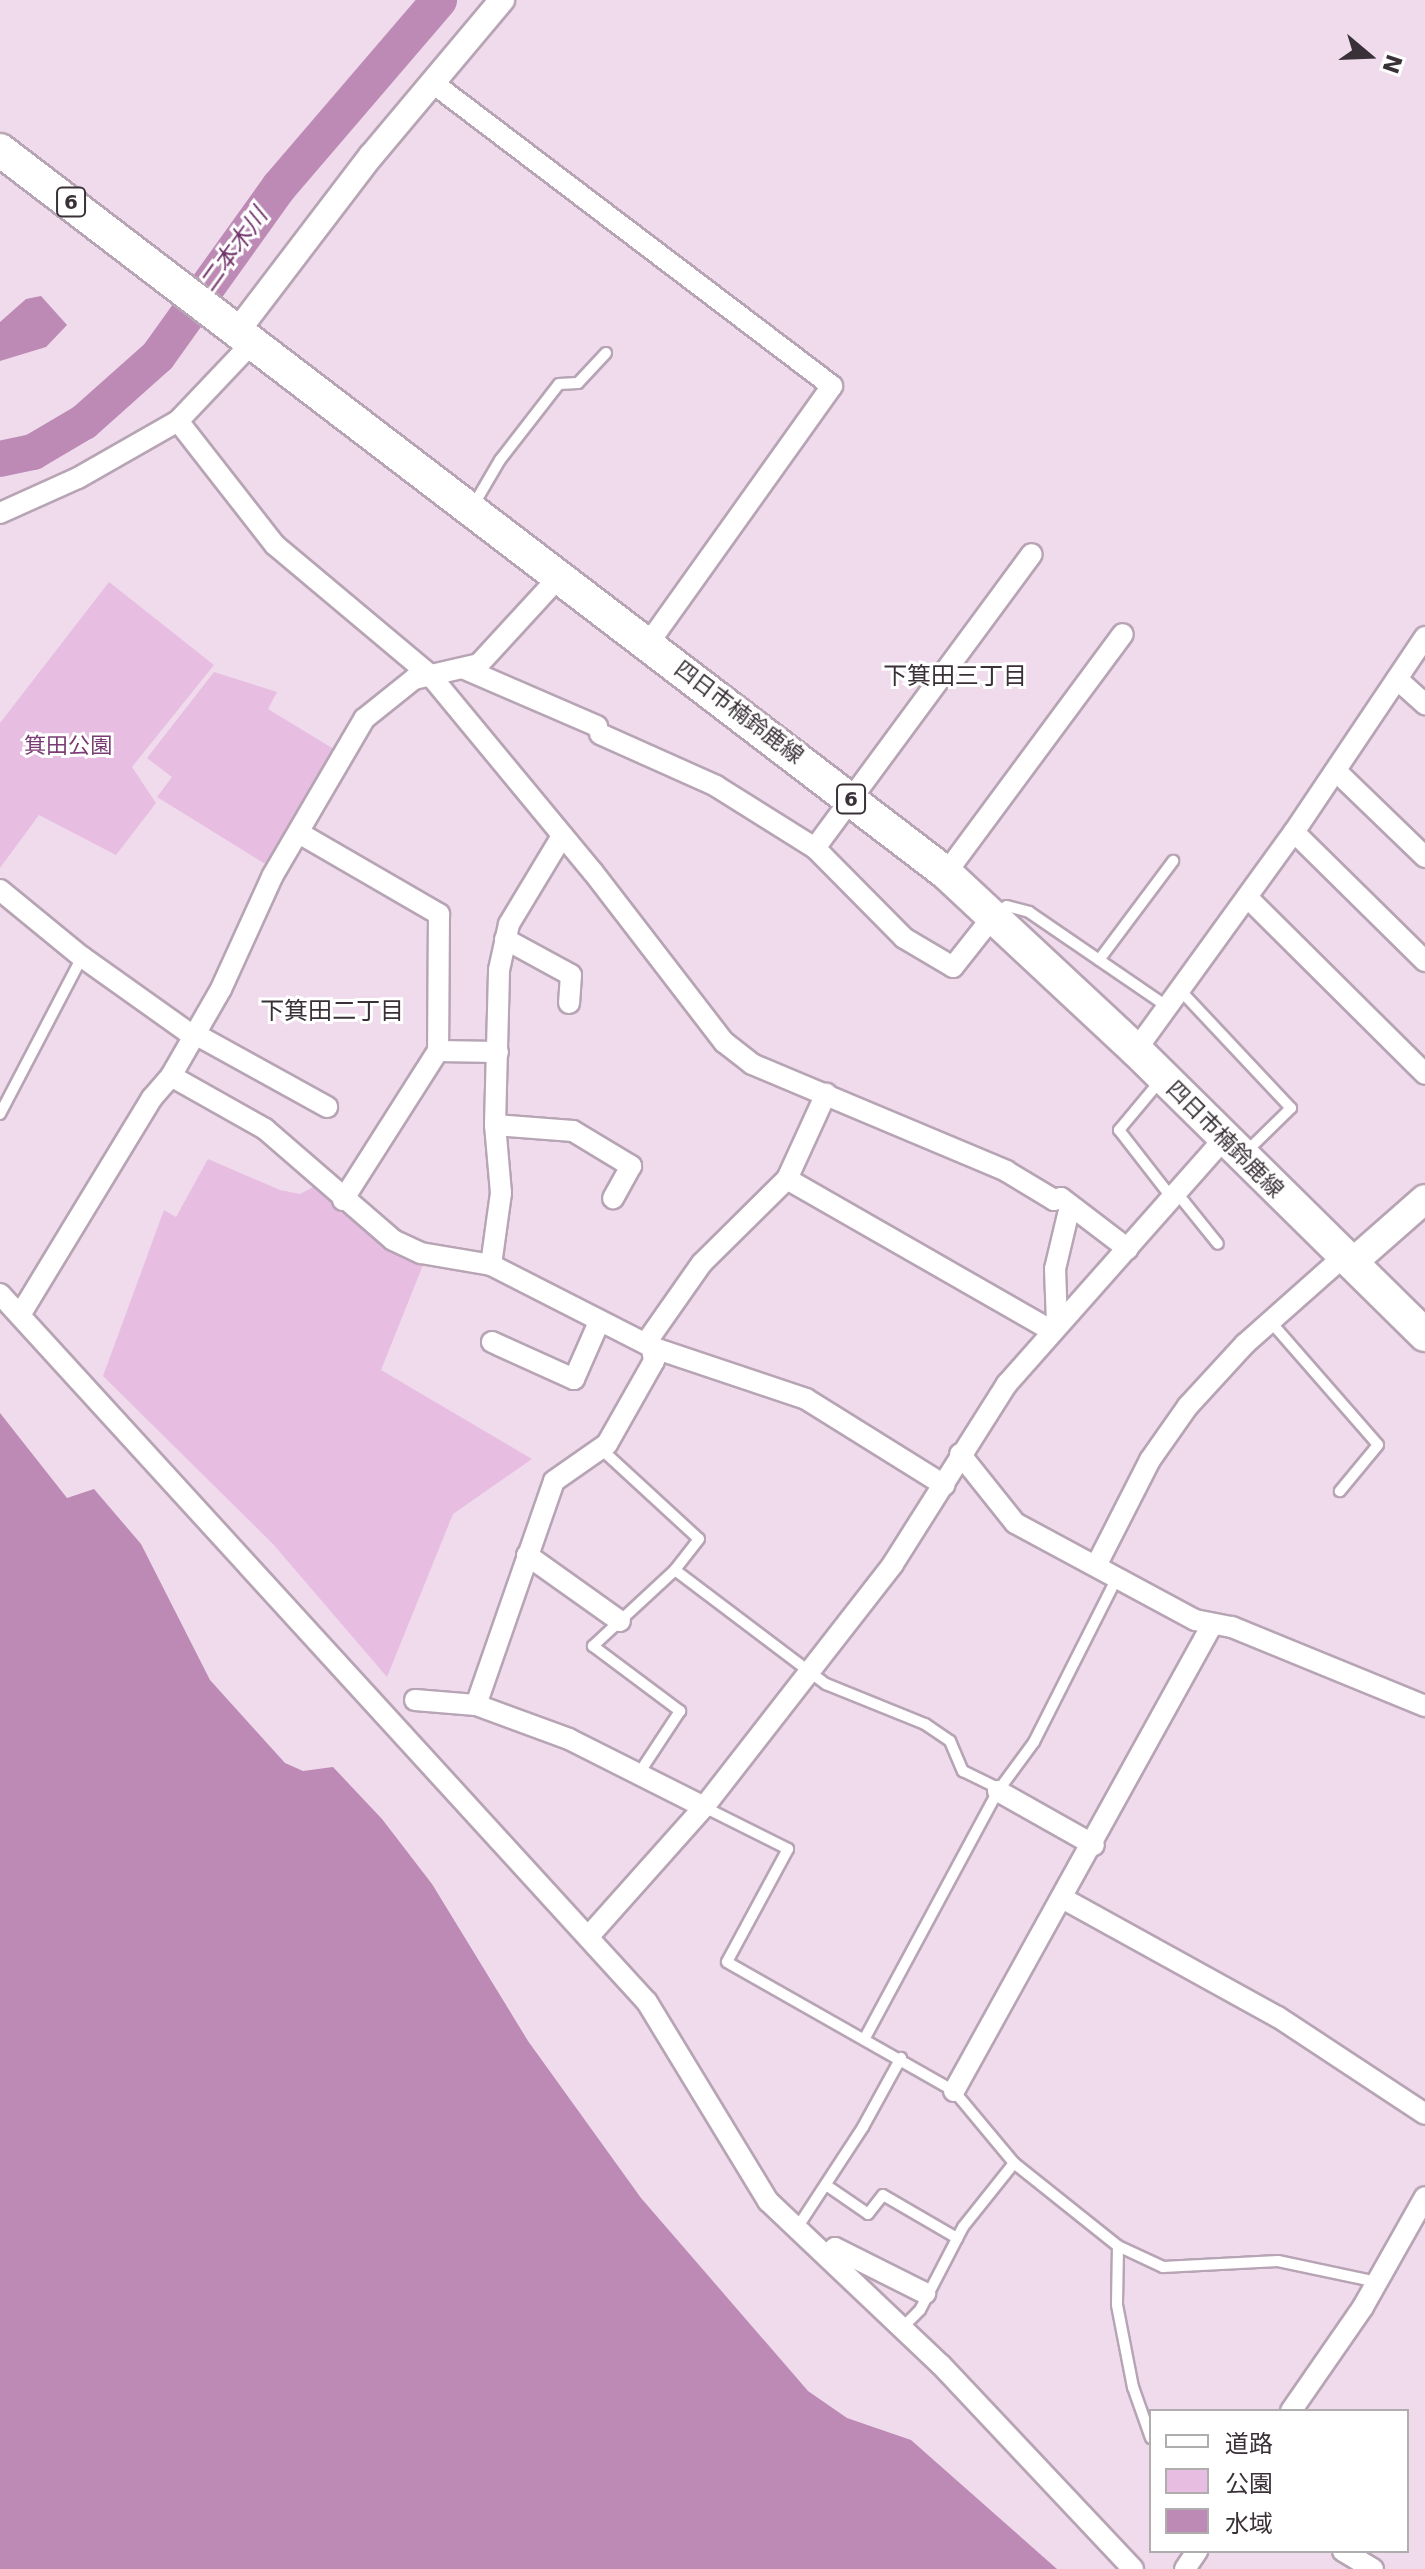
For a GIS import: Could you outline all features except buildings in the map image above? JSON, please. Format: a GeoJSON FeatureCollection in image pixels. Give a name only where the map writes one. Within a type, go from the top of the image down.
{"type":"FeatureCollection","features":[{"type":"Feature","properties":{"kind":"main road","name":"四日市楠鈴鹿線"},"geometry":{"type":"LineString","coordinates":[[0,150],[143,255],[946,873],[1136,1050],[1425,1335]]}},
{"type":"Feature","properties":{"kind":"main road"},"geometry":{"type":"LineString","coordinates":[[1347,1260],[1425,1199]]}},
{"type":"Feature","properties":{"kind":"street"},"geometry":{"type":"LineString","coordinates":[[0,513],[78,478],[178,421],[240,330],[433,83],[502,0]]}},
{"type":"Feature","properties":{"kind":"street"},"geometry":{"type":"LineString","coordinates":[[433,83],[832,386],[649,643]]}},
{"type":"Feature","properties":{"kind":"street"},"geometry":{"type":"LineString","coordinates":[[178,421],[275,545],[430,675],[724,1042],[752,1064],[1006,1171],[1070,1206],[1128,1249]]}},
{"type":"Feature","properties":{"kind":"street"},"geometry":{"type":"LineString","coordinates":[[815,848],[1032,554]]}},
{"type":"Feature","properties":{"kind":"street"},"geometry":{"type":"LineString","coordinates":[[20,1315],[152,1098],[171,1076],[299,833],[364,719],[414,679],[479,664],[560,576]]}},
{"type":"Feature","properties":{"kind":"street"},"geometry":{"type":"LineString","coordinates":[[946,873],[1123,634]]}},
{"type":"Feature","properties":{"kind":"street"},"geometry":{"type":"LineString","coordinates":[[1136,1050],[1294,832],[1425,637]]}},
{"type":"Feature","properties":{"kind":"street"},"geometry":{"type":"LineString","coordinates":[[465,669],[716,786],[815,848],[847,875],[904,938],[953,967],[994,915]]}},
{"type":"Feature","properties":{"kind":"street"},"geometry":{"type":"LineString","coordinates":[[1397,679],[1425,704]]}},
{"type":"Feature","properties":{"kind":"street"},"geometry":{"type":"LineString","coordinates":[[1336,771],[1425,857]]}},
{"type":"Feature","properties":{"kind":"street"},"geometry":{"type":"LineString","coordinates":[[1294,832],[1425,961]]}},
{"type":"Feature","properties":{"kind":"street"},"geometry":{"type":"LineString","coordinates":[[299,833],[439,914],[438,1051],[343,1200]]}},
{"type":"Feature","properties":{"kind":"street"},"geometry":{"type":"LineString","coordinates":[[491,1265],[501,1193],[495,1125],[505,939],[562,836]]}},
{"type":"Feature","properties":{"kind":"street"},"geometry":{"type":"LineString","coordinates":[[0,890],[82,957],[194,1035],[327,1107]]}},
{"type":"Feature","properties":{"kind":"street"},"geometry":{"type":"LineString","coordinates":[[1247,897],[1425,1074]]}},
{"type":"Feature","properties":{"kind":"street"},"geometry":{"type":"LineString","coordinates":[[505,939],[571,975],[569,1003]]}},
{"type":"Feature","properties":{"kind":"street"},"geometry":{"type":"LineString","coordinates":[[438,1051],[498,1052]]}},
{"type":"Feature","properties":{"kind":"street"},"geometry":{"type":"LineString","coordinates":[[171,1076],[265,1129],[343,1200],[407,1247],[491,1265],[654,1348],[806,1399],[944,1485]]}},
{"type":"Feature","properties":{"kind":"street"},"geometry":{"type":"LineString","coordinates":[[476,1705],[554,1481],[600,1448],[623,1420],[654,1361],[650,1337],[702,1263],[787,1179],[826,1094]]}},
{"type":"Feature","properties":{"kind":"street"},"geometry":{"type":"LineString","coordinates":[[495,1125],[573,1131],[631,1166],[613,1198]]}},
{"type":"Feature","properties":{"kind":"street"},"geometry":{"type":"LineString","coordinates":[[589,1936],[704,1807],[893,1564],[944,1485],[960,1454],[1054,1327],[1175,1196],[1234,1147]]}},
{"type":"Feature","properties":{"kind":"street"},"geometry":{"type":"LineString","coordinates":[[787,1179],[1054,1327]]}},
{"type":"Feature","properties":{"kind":"street"},"geometry":{"type":"LineString","coordinates":[[1054,1327],[1055,1269],[1070,1206]]}},
{"type":"Feature","properties":{"kind":"street"},"geometry":{"type":"LineString","coordinates":[[1096,1566],[1162,1441],[1220,1369],[1270,1321],[1347,1260]]}},
{"type":"Feature","properties":{"kind":"street"},"geometry":{"type":"LineString","coordinates":[[0,1294],[647,2002],[768,2201],[903,2327],[1133,2569]]}},
{"type":"Feature","properties":{"kind":"street"},"geometry":{"type":"LineString","coordinates":[[492,1342],[574,1379],[599,1322]]}},
{"type":"Feature","properties":{"kind":"street"},"geometry":{"type":"LineString","coordinates":[[960,1454],[1015,1523],[1212,1625],[1232,1627],[1425,1706]]}},
{"type":"Feature","properties":{"kind":"street"},"geometry":{"type":"LineString","coordinates":[[527,1555],[620,1621]]}},
{"type":"Feature","properties":{"kind":"street"},"geometry":{"type":"LineString","coordinates":[[954,2091],[1094,1845],[1212,1625]]}},
{"type":"Feature","properties":{"kind":"street"},"geometry":{"type":"LineString","coordinates":[[415,1700],[476,1705],[569,1739],[704,1807]]}},
{"type":"Feature","properties":{"kind":"street"},"geometry":{"type":"LineString","coordinates":[[999,1790],[1094,1845]]}},
{"type":"Feature","properties":{"kind":"street"},"geometry":{"type":"LineString","coordinates":[[1064,1899],[1278,2017],[1425,2114]]}},
{"type":"Feature","properties":{"kind":"street"},"geometry":{"type":"LineString","coordinates":[[1292,2409],[1378,2282],[1425,2197]]}},
{"type":"Feature","properties":{"kind":"street"},"geometry":{"type":"LineString","coordinates":[[828,2255],[835,2248],[925,2293]]}},
{"type":"Feature","properties":{"kind":"street"},"geometry":{"type":"LineString","coordinates":[[1346,2553],[1373,2569]]}},
{"type":"Feature","properties":{"kind":"lane"},"geometry":{"type":"LineString","coordinates":[[471,509],[500,460],[559,384],[578,383],[606,353]]}},
{"type":"Feature","properties":{"kind":"lane"},"geometry":{"type":"LineString","coordinates":[[1099,960],[1173,861]]}},
{"type":"Feature","properties":{"kind":"lane"},"geometry":{"type":"LineString","coordinates":[[994,915],[1007,906],[1029,912],[1168,1007]]}},
{"type":"Feature","properties":{"kind":"lane"},"geometry":{"type":"LineString","coordinates":[[0,1114],[82,957]]}},
{"type":"Feature","properties":{"kind":"lane"},"geometry":{"type":"LineString","coordinates":[[1180,990],[1291,1108],[1234,1147]]}},
{"type":"Feature","properties":{"kind":"lane"},"geometry":{"type":"LineString","coordinates":[[1163,1077],[1119,1130],[1218,1244]]}},
{"type":"Feature","properties":{"kind":"lane"},"geometry":{"type":"LineString","coordinates":[[1270,1321],[1378,1445],[1340,1491]]}},
{"type":"Feature","properties":{"kind":"lane"},"geometry":{"type":"LineString","coordinates":[[600,1448],[699,1539],[675,1570],[593,1646],[680,1711],[638,1775]]}},
{"type":"Feature","properties":{"kind":"lane"},"geometry":{"type":"LineString","coordinates":[[675,1570],[826,1684],[925,1724],[950,1741],[963,1771],[999,1790]]}},
{"type":"Feature","properties":{"kind":"lane"},"geometry":{"type":"LineString","coordinates":[[866,2036],[999,1790],[1034,1742],[1117,1578]]}},
{"type":"Feature","properties":{"kind":"lane"},"geometry":{"type":"LineString","coordinates":[[704,1807],[788,1849],[727,1962],[866,2036],[954,2091],[1014,2163],[1118,2246],[1163,2267],[1278,2261],[1378,2282]]}},
{"type":"Feature","properties":{"kind":"lane"},"geometry":{"type":"LineString","coordinates":[[797,2228],[901,2058]]}},
{"type":"Feature","properties":{"kind":"lane"},"geometry":{"type":"LineString","coordinates":[[903,2327],[920,2310],[925,2293],[957,2238],[1014,2163]]}},
{"type":"Feature","properties":{"kind":"lane"},"geometry":{"type":"LineString","coordinates":[[826,2185],[868,2214],[883,2195],[957,2238]]}},
{"type":"Feature","properties":{"kind":"lane"},"geometry":{"type":"LineString","coordinates":[[1118,2246],[1120,2318],[1133,2387],[1149,2432]]}},
{"type":"Feature","properties":{"kind":"green space","name":"箕田公園"},"geometry":{"type":"Polygon","coordinates":[[[109,582],[214,665],[132,767],[156,803],[116,855],[39,815],[0,868],[0,723],[109,582]]]}},
{"type":"Feature","properties":{"kind":"green space"},"geometry":{"type":"Polygon","coordinates":[[[214,672],[277,692],[268,709],[337,751],[270,867],[157,797],[172,777],[147,758],[214,672]]]}},
{"type":"Feature","properties":{"kind":"green space"},"geometry":{"type":"Polygon","coordinates":[[[208,1159],[280,1190],[300,1194],[317,1185],[425,1260],[381,1370],[532,1459],[453,1514],[387,1677],[273,1544],[103,1376],[164,1210],[176,1217],[208,1159]]]}},
{"type":"Feature","properties":{"kind":"water"},"geometry":{"type":"Polygon","coordinates":[[[41,296],[67,325],[46,347],[0,361],[0,322],[26,299],[41,296]]]}},
{"type":"Feature","properties":{"kind":"water"},"geometry":{"type":"Polygon","coordinates":[[[0,1413],[67,1498],[94,1489],[141,1544],[210,1680],[285,1763],[303,1771],[333,1767],[382,1819],[432,1884],[528,2041],[641,2198],[808,2391],[847,2418],[911,2440],[1057,2569],[0,2569],[0,1413]]]}},
{"type":"Feature","properties":{"kind":"waterway","name":"二本木川"},"geometry":{"type":"LineString","coordinates":[[0,459],[33,452],[84,422],[158,356],[279,187],[439,0]]}},
{"type":"Feature","properties":{"kind":"district","name":"下箕田三丁目"},"geometry":{"type":"Point","coordinates":[955,677]}},
{"type":"Feature","properties":{"kind":"district","name":"下箕田二丁目"},"geometry":{"type":"Point","coordinates":[332,1012]}}]}
